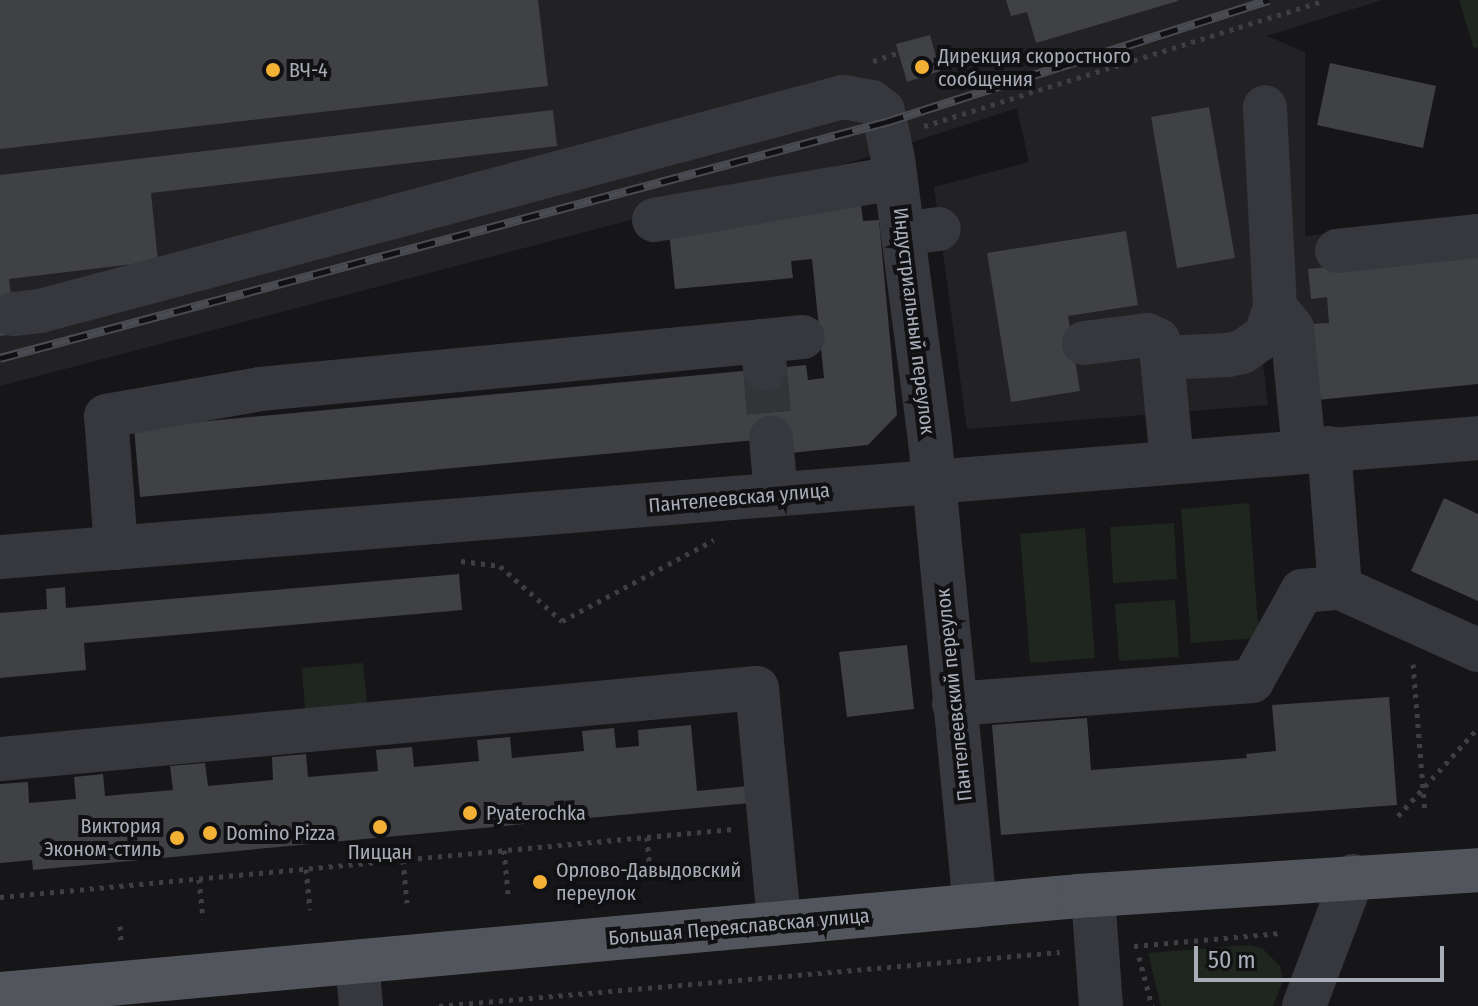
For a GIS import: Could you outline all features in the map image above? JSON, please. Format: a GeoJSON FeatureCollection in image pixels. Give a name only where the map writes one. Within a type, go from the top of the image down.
{"type":"FeatureCollection","features":[{"type":"Feature","properties":{"kind":"main road","name":"Большая Переяславская улица"},"geometry":{"type":"LineString","coordinates":[[0,994],[74,997],[357,962],[779,922],[1093,895],[1478,870]]}},
{"type":"Feature","properties":{"kind":"street","name":"Индустриальный переулок"},"geometry":{"type":"LineString","coordinates":[[13,314],[40,311],[843,97],[872,102],[883,111],[892,158],[921,231],[934,484]]}},
{"type":"Feature","properties":{"kind":"street"},"geometry":{"type":"LineString","coordinates":[[1162,358],[1242,352],[1266,335],[1275,307],[1265,107]]}},
{"type":"Feature","properties":{"kind":"street"},"geometry":{"type":"LineString","coordinates":[[654,220],[892,158]]}},
{"type":"Feature","properties":{"kind":"street"},"geometry":{"type":"LineString","coordinates":[[1337,251],[1478,236]]}},
{"type":"Feature","properties":{"kind":"street"},"geometry":{"type":"LineString","coordinates":[[1275,307],[1292,328],[1317,449],[1340,588]]}},
{"type":"Feature","properties":{"kind":"street"},"geometry":{"type":"LineString","coordinates":[[1084,343],[1153,336],[1162,358],[1172,461]]}},
{"type":"Feature","properties":{"kind":"street"},"geometry":{"type":"LineString","coordinates":[[116,548],[106,416],[260,389],[777,349]]}},
{"type":"Feature","properties":{"kind":"street"},"geometry":{"type":"LineString","coordinates":[[771,438],[776,494]]}},
{"type":"Feature","properties":{"kind":"street","name":"Пантелеевская улица"},"geometry":{"type":"LineString","coordinates":[[0,557],[1478,438]]}},
{"type":"Feature","properties":{"kind":"street","name":"Пантелеевский переулок"},"geometry":{"type":"LineString","coordinates":[[934,484],[975,906]]}},
{"type":"Feature","properties":{"kind":"street"},"geometry":{"type":"LineString","coordinates":[[954,704],[1252,681],[1302,591],[1340,588],[1478,650]]}},
{"type":"Feature","properties":{"kind":"street"},"geometry":{"type":"LineString","coordinates":[[0,759],[757,688],[779,922]]}},
{"type":"Feature","properties":{"kind":"street"},"geometry":{"type":"LineString","coordinates":[[1304,1006],[1353,876]]}},
{"type":"Feature","properties":{"kind":"street"},"geometry":{"type":"LineString","coordinates":[[1093,895],[1117,947],[1101,1006]]}},
{"type":"Feature","properties":{"kind":"street"},"geometry":{"type":"LineString","coordinates":[[357,962],[361,1006]]}},
{"type":"Feature","properties":{"kind":"path"},"geometry":{"type":"LineString","coordinates":[[892,158],[1325,0]]}},
{"type":"Feature","properties":{"kind":"path"},"geometry":{"type":"LineString","coordinates":[[456,561],[500,566],[562,621],[716,539]]}},
{"type":"Feature","properties":{"kind":"path"},"geometry":{"type":"LineString","coordinates":[[1410,620],[1425,814]]}},
{"type":"Feature","properties":{"kind":"path"},"geometry":{"type":"LineString","coordinates":[[1398,816],[1478,728]]}},
{"type":"Feature","properties":{"kind":"path"},"geometry":{"type":"LineString","coordinates":[[0,897],[770,825]]}},
{"type":"Feature","properties":{"kind":"path"},"geometry":{"type":"LineString","coordinates":[[647,837],[651,883]]}},
{"type":"Feature","properties":{"kind":"path"},"geometry":{"type":"LineString","coordinates":[[504,850],[508,894]]}},
{"type":"Feature","properties":{"kind":"path"},"geometry":{"type":"LineString","coordinates":[[403,860],[407,903]]}},
{"type":"Feature","properties":{"kind":"path"},"geometry":{"type":"LineString","coordinates":[[306,869],[310,910]]}},
{"type":"Feature","properties":{"kind":"path"},"geometry":{"type":"LineString","coordinates":[[199,879],[203,919]]}},
{"type":"Feature","properties":{"kind":"path"},"geometry":{"type":"LineString","coordinates":[[120,926],[121,940]]}},
{"type":"Feature","properties":{"kind":"path"},"geometry":{"type":"LineString","coordinates":[[439,1006],[519,1002],[1280,933]]}},
{"type":"Feature","properties":{"kind":"path"},"geometry":{"type":"LineString","coordinates":[[1117,947],[1152,1006]]}},
{"type":"Feature","properties":{"kind":"shaded area"},"geometry":{"type":"Polygon","coordinates":[[[0,0],[1382,0],[1267,36],[1305,52],[1305,236],[1478,216],[1312,351],[1262,356],[1268,405],[967,429],[934,187],[1029,162],[1017,108],[855,161],[0,386],[0,0]]]}},
{"type":"Feature","properties":{"kind":"shaded area"},"geometry":{"type":"Polygon","coordinates":[[[1459,0],[1478,0],[1478,47],[1474,49],[1459,0]]]}},
{"type":"Feature","properties":{"kind":"shaded area"},"geometry":{"type":"Polygon","coordinates":[[[1249,503],[1259,638],[1191,643],[1181,509],[1249,503]]]}},
{"type":"Feature","properties":{"kind":"shaded area"},"geometry":{"type":"Polygon","coordinates":[[[1174,523],[1177,579],[1113,583],[1110,527],[1174,523]]]}},
{"type":"Feature","properties":{"kind":"shaded area"},"geometry":{"type":"Polygon","coordinates":[[[1085,528],[1095,658],[1030,663],[1020,534],[1085,528]]]}},
{"type":"Feature","properties":{"kind":"shaded area"},"geometry":{"type":"Polygon","coordinates":[[[1175,600],[1179,657],[1119,661],[1115,604],[1175,600]]]}},
{"type":"Feature","properties":{"kind":"shaded area"},"geometry":{"type":"Polygon","coordinates":[[[363,663],[367,704],[305,709],[302,668],[363,663]]]}},
{"type":"Feature","properties":{"kind":"shaded area"},"geometry":{"type":"Polygon","coordinates":[[[1249,945],[1263,949],[1280,966],[1283,981],[1273,1006],[1161,1006],[1148,953],[1249,945]]]}},
{"type":"Feature","properties":{"kind":"building","name":"ВЧ-4"},"geometry":{"type":"Polygon","coordinates":[[[0,0],[538,0],[548,86],[0,149],[0,0]]]}},
{"type":"Feature","properties":{"kind":"building"},"geometry":{"type":"Polygon","coordinates":[[[1006,0],[1178,1],[1036,43],[1027,12],[1011,16],[1006,0]]]}},
{"type":"Feature","properties":{"kind":"building"},"geometry":{"type":"Polygon","coordinates":[[[930,35],[940,71],[907,82],[896,44],[930,35]]]}},
{"type":"Feature","properties":{"kind":"building"},"geometry":{"type":"Polygon","coordinates":[[[1330,63],[1436,86],[1423,148],[1317,125],[1330,63]]]}},
{"type":"Feature","properties":{"kind":"building"},"geometry":{"type":"Polygon","coordinates":[[[1209,107],[1235,258],[1177,268],[1151,117],[1209,107]]]}},
{"type":"Feature","properties":{"kind":"building"},"geometry":{"type":"Polygon","coordinates":[[[553,110],[557,146],[151,193],[158,261],[9,279],[16,334],[0,336],[0,175],[553,110]]]}},
{"type":"Feature","properties":{"kind":"building"},"geometry":{"type":"Polygon","coordinates":[[[861,204],[863,221],[879,220],[897,415],[868,445],[790,453],[788,437],[140,497],[134,428],[806,365],[808,380],[824,378],[812,259],[791,261],[793,278],[675,289],[668,222],[861,204]]]}},
{"type":"Feature","properties":{"kind":"building"},"geometry":{"type":"Polygon","coordinates":[[[1126,231],[1138,305],[1068,316],[1080,391],[1011,402],[987,253],[1126,231]]]}},
{"type":"Feature","properties":{"kind":"building"},"geometry":{"type":"Polygon","coordinates":[[[1478,253],[1478,384],[1317,400],[1309,324],[1329,323],[1327,297],[1311,299],[1308,269],[1478,253]]]}},
{"type":"Feature","properties":{"kind":"building"},"geometry":{"type":"Polygon","coordinates":[[[1444,498],[1478,514],[1478,601],[1411,571],[1444,498]]]}},
{"type":"Feature","properties":{"kind":"building"},"geometry":{"type":"Polygon","coordinates":[[[459,574],[462,610],[84,643],[86,670],[0,678],[0,613],[47,609],[46,589],[65,587],[66,608],[459,574]]]}},
{"type":"Feature","properties":{"kind":"building"},"geometry":{"type":"Polygon","coordinates":[[[907,645],[914,709],[847,717],[839,652],[907,645]]]}},
{"type":"Feature","properties":{"kind":"building"},"geometry":{"type":"Polygon","coordinates":[[[1389,697],[1397,805],[1001,835],[992,725],[1087,718],[1091,770],[1247,758],[1246,754],[1276,751],[1272,705],[1389,697]]]}},
{"type":"Feature","properties":{"kind":"building"},"geometry":{"type":"Polygon","coordinates":[[[691,725],[697,791],[748,786],[750,803],[33,870],[32,860],[0,863],[0,784],[28,782],[29,803],[76,799],[74,777],[103,774],[105,796],[173,790],[170,766],[205,763],[208,786],[273,780],[272,757],[306,754],[308,777],[378,771],[376,750],[412,747],[414,767],[479,761],[477,740],[510,737],[512,758],[584,751],[582,731],[614,728],[616,748],[639,746],[638,730],[691,725]]]}},
{"type":"Feature","properties":{"kind":"tunnel"},"geometry":{"type":"LineString","coordinates":[[765,369],[771,438]]}},
{"type":"Feature","properties":{"kind":"railway"},"geometry":{"type":"LineString","coordinates":[[0,358],[886,122],[1269,0]]}},
{"type":"Feature","properties":{"kind":"place","name":"Дирекция скоростного сообщения"},"geometry":{"type":"Point","coordinates":[922,67]}},
{"type":"Feature","properties":{"kind":"place","name":"ВЧ-4"},"geometry":{"type":"Point","coordinates":[273,70]}},
{"type":"Feature","properties":{"kind":"place","name":"Pyaterochka"},"geometry":{"type":"Point","coordinates":[470,813]}},
{"type":"Feature","properties":{"kind":"place","name":"Пиццан"},"geometry":{"type":"Point","coordinates":[380,827]}},
{"type":"Feature","properties":{"kind":"place","name":"Domino Pizza"},"geometry":{"type":"Point","coordinates":[210,833]}},
{"type":"Feature","properties":{"kind":"place","name":"Виктория Эконом-стиль"},"geometry":{"type":"Point","coordinates":[177,838]}},
{"type":"Feature","properties":{"kind":"place","name":"Орлово-Давыдовский переулок"},"geometry":{"type":"Point","coordinates":[540,882]}}]}
